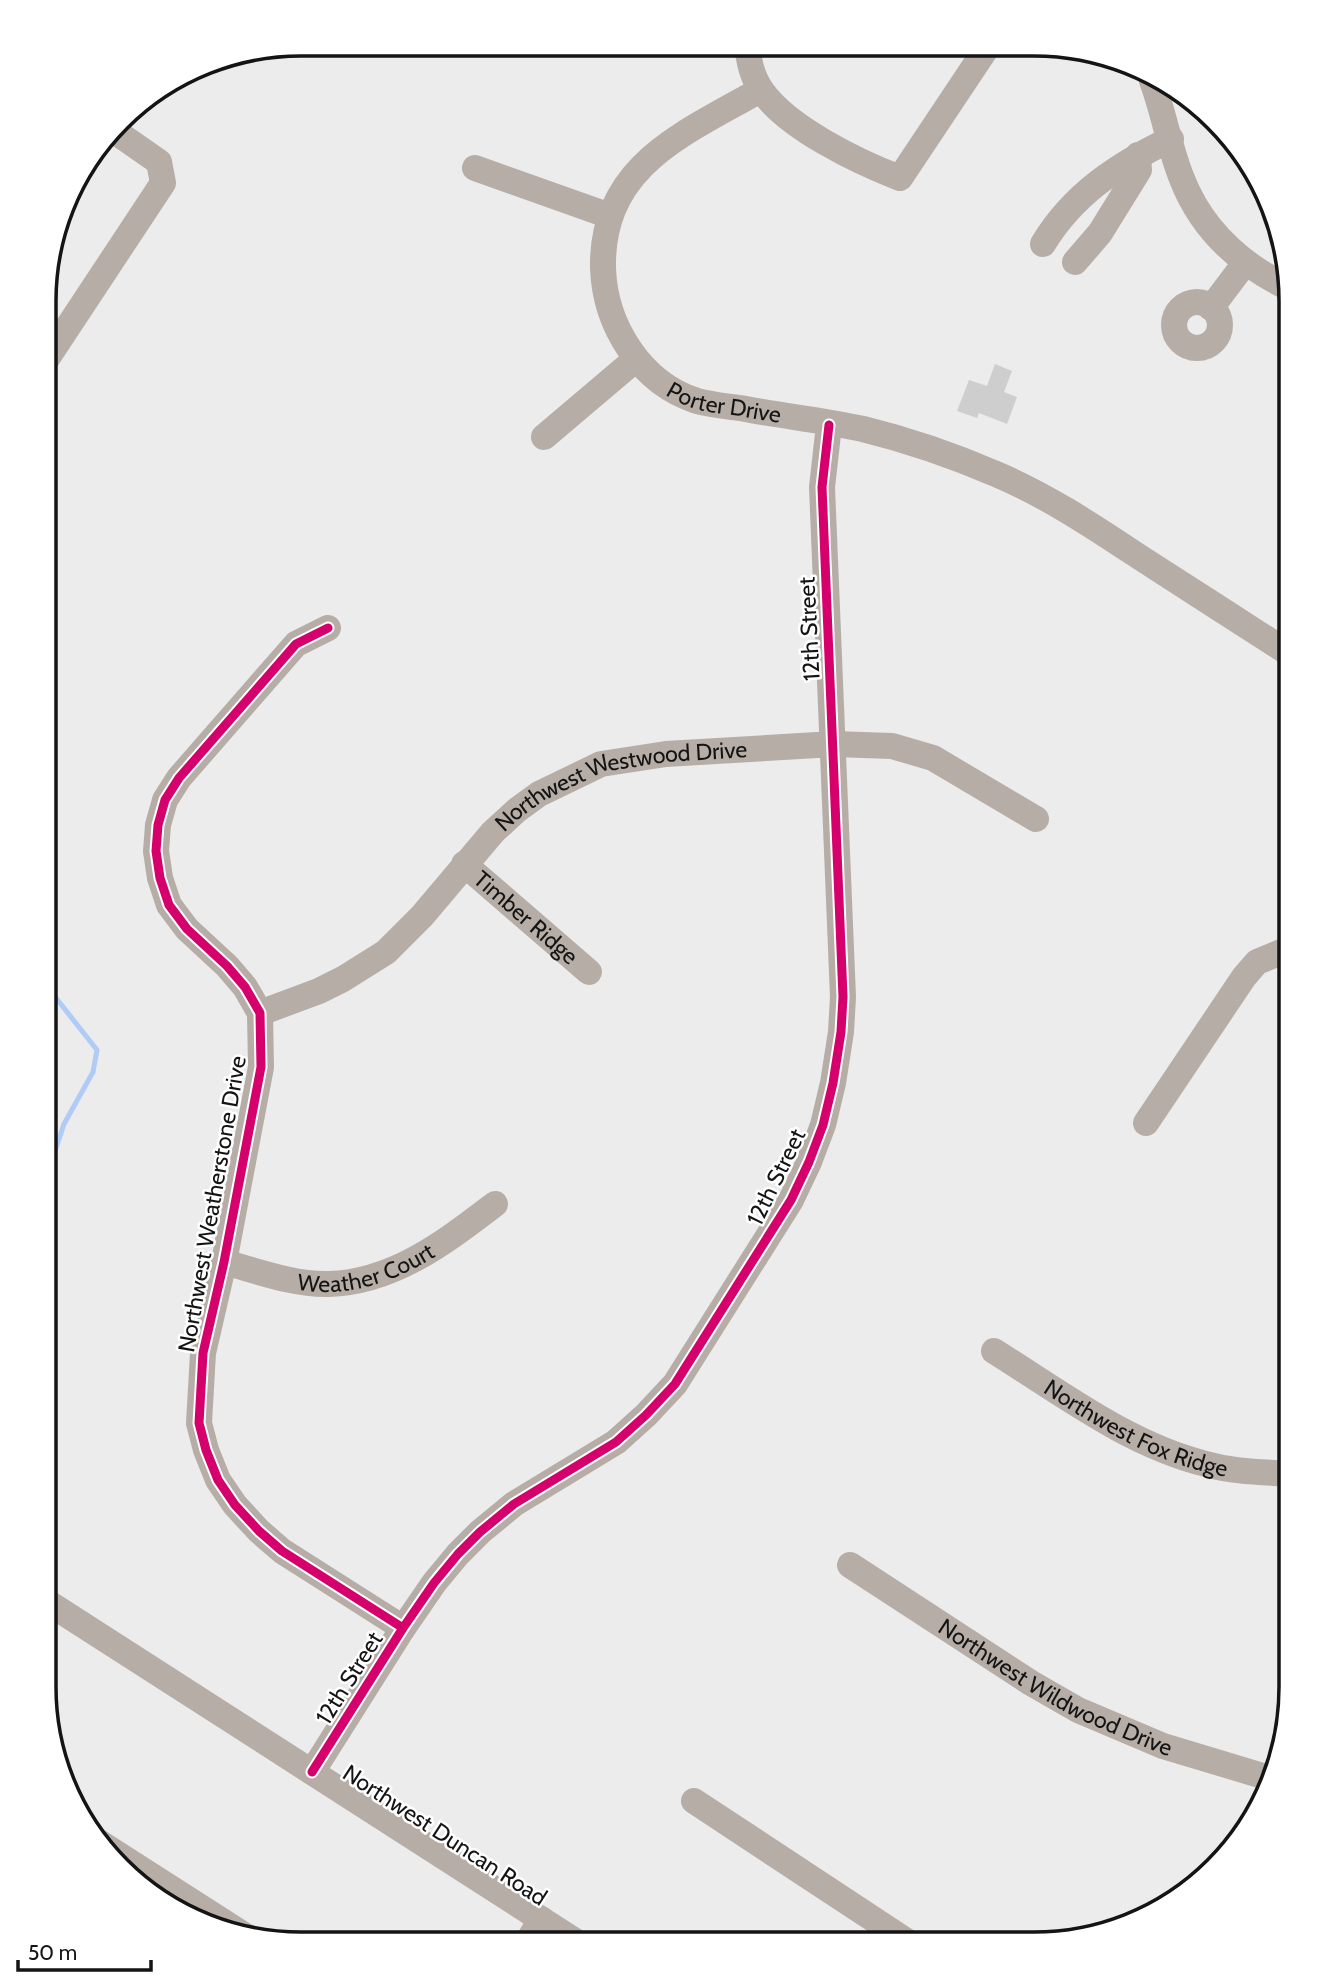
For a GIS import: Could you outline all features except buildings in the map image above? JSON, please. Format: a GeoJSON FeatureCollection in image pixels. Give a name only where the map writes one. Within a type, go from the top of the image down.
{"type":"FeatureCollection","features":[{"type":"Feature","properties":{"kind":"street"},"geometry":{"type":"LineString","coordinates":[[749,56],[751,71],[761,89],[776,108],[795,124],[875,168],[900,178],[981,56]]}},
{"type":"Feature","properties":{"kind":"street"},"geometry":{"type":"LineString","coordinates":[[1155,88],[1182,178],[1211,230],[1245,263],[1278,282]]}},
{"type":"Feature","properties":{"kind":"street","name":"Porter Drive"},"geometry":{"type":"LineString","coordinates":[[761,89],[663,147],[644,162],[631,177],[610,216],[603,246],[604,283],[610,310],[620,335],[636,359],[664,384],[698,401],[862,429],[917,445],[1032,490],[1066,509],[1279,647]]}},
{"type":"Feature","properties":{"kind":"street"},"geometry":{"type":"LineString","coordinates":[[56,345],[163,183],[170,168],[121,136]]}},
{"type":"Feature","properties":{"kind":"street"},"geometry":{"type":"LineString","coordinates":[[1043,244],[1054,225],[1086,190],[1138,155],[1171,139]]}},
{"type":"Feature","properties":{"kind":"street"},"geometry":{"type":"LineString","coordinates":[[1075,262],[1100,233],[1139,170],[1138,155]]}},
{"type":"Feature","properties":{"kind":"street"},"geometry":{"type":"LineString","coordinates":[[475,168],[610,216]]}},
{"type":"Feature","properties":{"kind":"street"},"geometry":{"type":"LineString","coordinates":[[1211,308],[1245,263]]}},
{"type":"Feature","properties":{"kind":"street"},"geometry":{"type":"LineString","coordinates":[[544,437],[636,359]]}},
{"type":"Feature","properties":{"kind":"street","name":"12th Street"},"geometry":{"type":"LineString","coordinates":[[312,1772],[434,1583],[480,1532],[514,1504],[616,1442],[675,1384],[750,1269],[791,1200],[823,1125],[841,1032],[843,997],[822,487],[829,425]]}},
{"type":"Feature","properties":{"kind":"street"},"geometry":{"type":"LineString","coordinates":[[260,1013],[245,987],[187,929],[169,905],[160,878],[156,851],[158,825],[165,800],[179,778],[296,644],[328,628]]}},
{"type":"Feature","properties":{"kind":"street","name":"Northwest Westwood Drive"},"geometry":{"type":"LineString","coordinates":[[260,1013],[319,991],[386,952],[422,916],[493,832],[539,794],[601,764],[666,754],[834,744],[892,747],[933,758],[1036,819]]}},
{"type":"Feature","properties":{"kind":"street","name":"Timber Ridge"},"geometry":{"type":"LineString","coordinates":[[464,864],[589,972]]}},
{"type":"Feature","properties":{"kind":"street"},"geometry":{"type":"LineString","coordinates":[[1146,1123],[1244,977],[1257,962],[1279,953]]}},
{"type":"Feature","properties":{"kind":"street","name":"Northwest Weatherstone Drive"},"geometry":{"type":"LineString","coordinates":[[260,1013],[261,1067],[224,1262],[203,1353],[199,1423],[218,1480],[235,1505],[259,1531],[282,1551],[403,1628]]}},
{"type":"Feature","properties":{"kind":"street","name":"Weather Court"},"geometry":{"type":"LineString","coordinates":[[224,1262],[281,1278],[327,1284],[361,1280],[391,1272],[423,1255],[495,1204]]}},
{"type":"Feature","properties":{"kind":"street","name":"Northwest Fox Ridge"},"geometry":{"type":"LineString","coordinates":[[994,1351],[1117,1428],[1157,1447],[1205,1464],[1278,1473]]}},
{"type":"Feature","properties":{"kind":"street","name":"Northwest Wildwood Drive"},"geometry":{"type":"LineString","coordinates":[[850,1566],[1031,1683],[1078,1710],[1163,1746],[1262,1776]]}},
{"type":"Feature","properties":{"kind":"street","name":"Northwest Duncan Road"},"geometry":{"type":"LineString","coordinates":[[56,1608],[561,1932]]}},
{"type":"Feature","properties":{"kind":"street"},"geometry":{"type":"LineString","coordinates":[[694,1801],[893,1932]]}},
{"type":"Feature","properties":{"kind":"street"},"geometry":{"type":"LineString","coordinates":[[134,1865],[206,1912]]}},
{"type":"Feature","properties":{"kind":"street"},"geometry":{"type":"LineString","coordinates":[[533,1932],[541,1919]]}},
{"type":"Feature","properties":{"kind":"waterway"},"geometry":{"type":"LineString","coordinates":[[56,998],[97,1050],[93,1072],[64,1124],[56,1148]]}},
{"type":"Feature","properties":{"kind":"cycle path"},"geometry":{"type":"LineString","coordinates":[[312,1772],[403,1628],[458,1554],[514,1504],[616,1442],[675,1384],[791,1200],[809,1162],[823,1125],[833,1083],[843,997],[822,487],[829,425]]}},
{"type":"Feature","properties":{"kind":"cycle path"},"geometry":{"type":"LineString","coordinates":[[328,628],[296,644],[179,778],[165,800],[158,825],[156,851],[160,878],[169,905],[187,929],[227,966],[245,987],[260,1013],[261,1067],[224,1262],[203,1353],[199,1423],[206,1450],[218,1480],[235,1505],[259,1531],[282,1551],[403,1628]]}}]}
